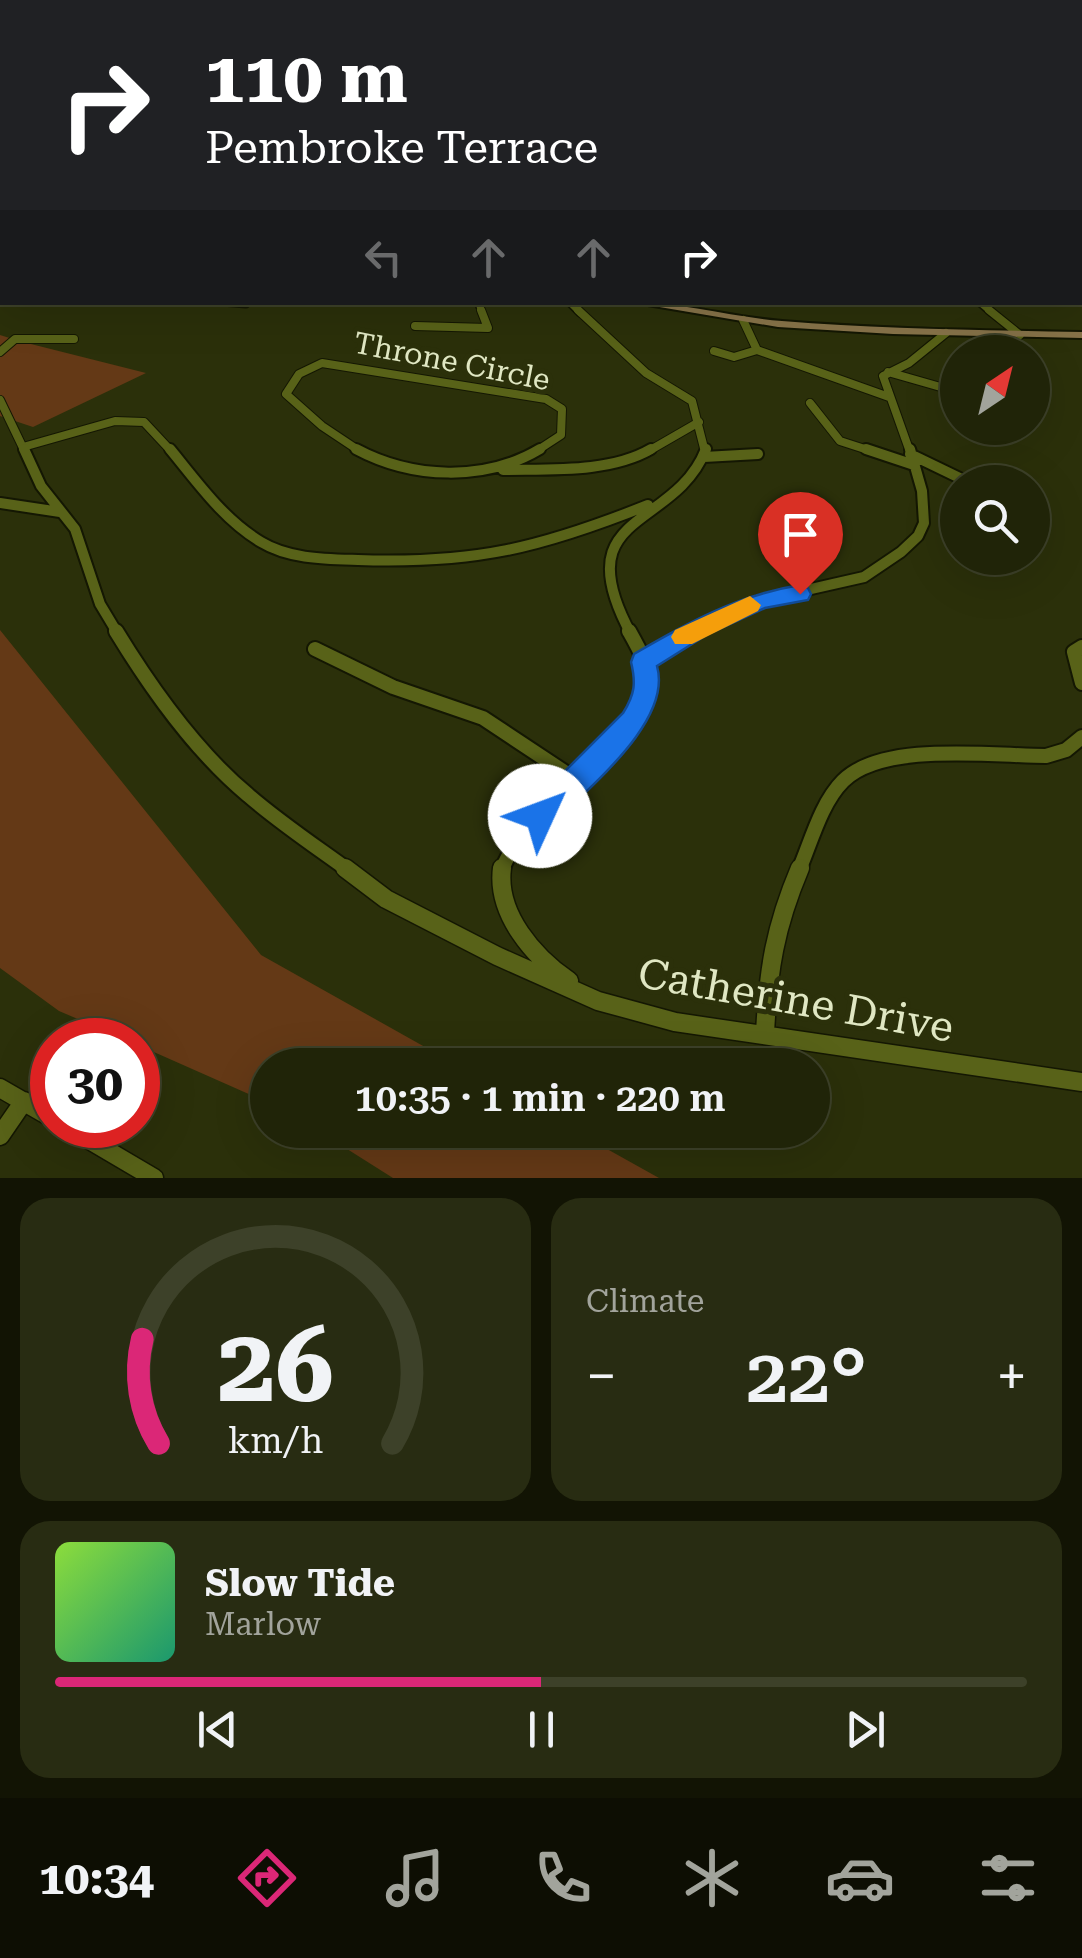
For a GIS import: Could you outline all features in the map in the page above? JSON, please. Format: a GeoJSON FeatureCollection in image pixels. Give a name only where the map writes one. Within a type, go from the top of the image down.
{"type":"FeatureCollection","features":[{"type":"Feature","properties":{"kind":"main road"},"geometry":{"type":"LineString","coordinates":[[652,305],[742,320],[946,333],[1082,336]]}},
{"type":"Feature","properties":{"kind":"street"},"geometry":{"type":"LineString","coordinates":[[415,326],[488,328],[479,305]]}},
{"type":"Feature","properties":{"kind":"street"},"geometry":{"type":"LineString","coordinates":[[23,447],[114,421],[144,422],[219,512],[262,542],[291,554],[394,562],[480,558],[562,539],[652,503],[684,480],[704,458],[706,438],[692,401],[646,374],[572,305]]}},
{"type":"Feature","properties":{"kind":"street"},"geometry":{"type":"LineString","coordinates":[[983,305],[1020,334]]}},
{"type":"Feature","properties":{"kind":"street"},"geometry":{"type":"LineString","coordinates":[[742,320],[757,350]]}},
{"type":"Feature","properties":{"kind":"street"},"geometry":{"type":"LineString","coordinates":[[643,662],[700,627],[761,600],[838,588],[870,576],[920,535],[925,520],[912,459],[884,376],[909,363],[946,333]]}},
{"type":"Feature","properties":{"kind":"street"},"geometry":{"type":"LineString","coordinates":[[0,352],[15,339],[74,339]]}},
{"type":"Feature","properties":{"kind":"street"},"geometry":{"type":"LineString","coordinates":[[714,351],[734,357],[757,350],[890,398]]}},
{"type":"Feature","properties":{"kind":"street","name":"Throne Circle"},"geometry":{"type":"LineString","coordinates":[[489,470],[526,458],[561,435],[562,409],[546,399],[417,380],[343,364],[322,363],[304,369],[290,381],[286,394],[317,423],[361,452],[392,464],[489,470],[569,468],[636,458],[699,422]]}},
{"type":"Feature","properties":{"kind":"street"},"geometry":{"type":"LineString","coordinates":[[888,372],[940,387]]}},
{"type":"Feature","properties":{"kind":"street","name":"Catherine Drive"},"geometry":{"type":"LineString","coordinates":[[0,400],[41,486],[74,528],[100,604],[139,670],[188,732],[246,794],[386,899],[497,956],[598,1000],[676,1022],[1082,1082]]}},
{"type":"Feature","properties":{"kind":"street"},"geometry":{"type":"LineString","coordinates":[[810,403],[840,441],[912,459],[940,470]]}},
{"type":"Feature","properties":{"kind":"street"},"geometry":{"type":"LineString","coordinates":[[704,458],[758,454]]}},
{"type":"Feature","properties":{"kind":"street"},"geometry":{"type":"LineString","coordinates":[[0,502],[60,512]]}},
{"type":"Feature","properties":{"kind":"street"},"geometry":{"type":"LineString","coordinates":[[598,1000],[541,962],[519,933],[504,897],[501,870],[513,842],[578,781],[632,722],[645,702],[649,683],[643,662],[611,594],[608,576],[611,556],[652,503]]}},
{"type":"Feature","properties":{"kind":"street"},"geometry":{"type":"LineString","coordinates":[[1082,646],[1074,652],[1073,660],[1082,683]]}},
{"type":"Feature","properties":{"kind":"street"},"geometry":{"type":"LineString","coordinates":[[315,650],[393,687],[483,718],[578,781]]}},
{"type":"Feature","properties":{"kind":"street"},"geometry":{"type":"LineString","coordinates":[[765,1034],[768,968],[785,904],[821,818],[844,780],[876,763],[913,756],[1046,756],[1066,750],[1082,738]]}},
{"type":"Feature","properties":{"kind":"street"},"geometry":{"type":"LineString","coordinates":[[0,1088],[30,1105]]}},
{"type":"Feature","properties":{"kind":"street"},"geometry":{"type":"LineString","coordinates":[[0,1136],[24,1101]]}},
{"type":"Feature","properties":{"kind":"street"},"geometry":{"type":"LineString","coordinates":[[97,1148],[132,1172],[154,1178]]}},
{"type":"Feature","properties":{"kind":"shaded area"},"geometry":{"type":"Polygon","coordinates":[[[0,335],[146,373],[33,427],[0,416],[0,335]]]}},
{"type":"Feature","properties":{"kind":"shaded area"},"geometry":{"type":"Polygon","coordinates":[[[0,630],[261,955],[427,1048],[250,1048],[250,1094],[160,1055],[160,1018],[75,1018],[59,1011],[0,968],[0,630]]]}},
{"type":"Feature","properties":{"kind":"shaded area"},"geometry":{"type":"Polygon","coordinates":[[[346,1148],[605,1148],[659,1178],[393,1178],[346,1148]]]}},
{"type":"Feature","properties":{"kind":"slow traffic"},"geometry":{"type":"LineString","coordinates":[[683,637],[750,605]]}},
{"type":"Feature","properties":{"kind":"route"},"geometry":{"type":"LineString","coordinates":[[540,816],[632,722],[645,702],[649,683],[643,662],[700,627],[761,600],[800,594]]}}]}
